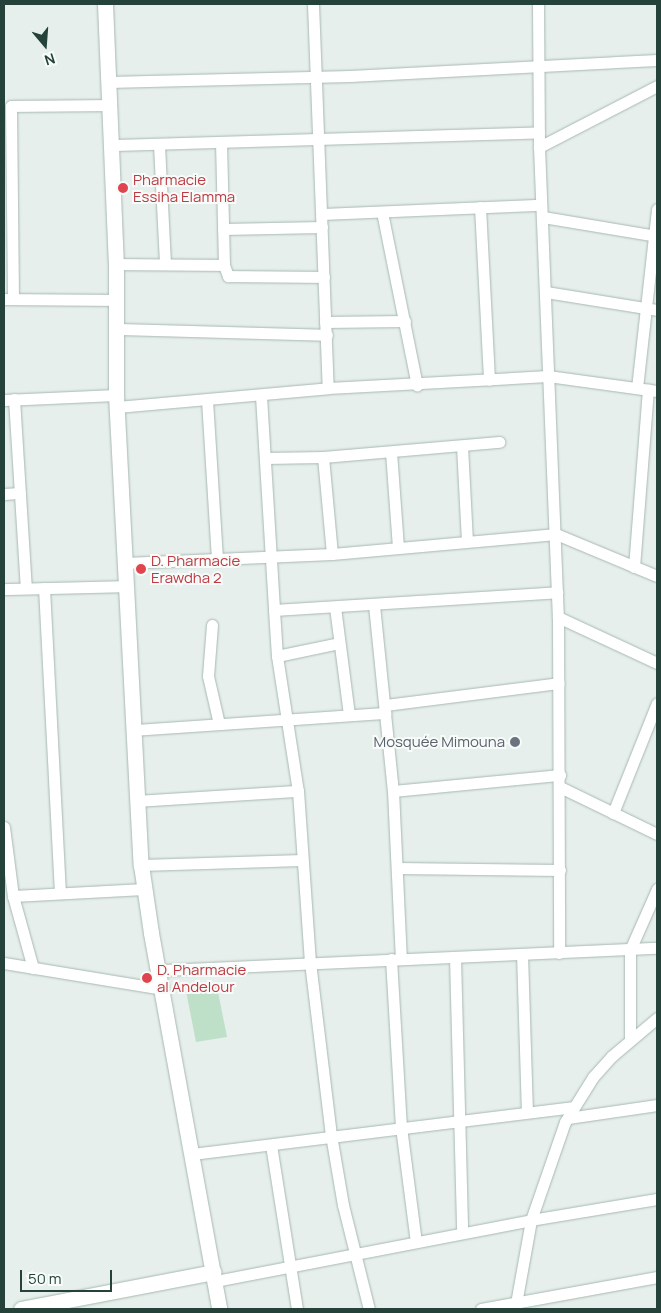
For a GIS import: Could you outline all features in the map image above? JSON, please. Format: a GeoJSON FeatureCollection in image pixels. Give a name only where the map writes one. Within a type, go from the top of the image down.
{"type":"FeatureCollection","features":[{"type":"Feature","properties":{"kind":"street"},"geometry":{"type":"LineString","coordinates":[[105,4],[116,264],[117,401],[137,801],[144,889],[219,1309]]}},
{"type":"Feature","properties":{"kind":"street"},"geometry":{"type":"LineString","coordinates":[[313,4],[328,388]]}},
{"type":"Feature","properties":{"kind":"street"},"geometry":{"type":"LineString","coordinates":[[538,4],[539,147],[558,617],[560,775],[559,953]]}},
{"type":"Feature","properties":{"kind":"street"},"geometry":{"type":"LineString","coordinates":[[108,82],[315,77],[657,60]]}},
{"type":"Feature","properties":{"kind":"street"},"geometry":{"type":"LineString","coordinates":[[539,147],[657,86]]}},
{"type":"Feature","properties":{"kind":"street"},"geometry":{"type":"LineString","coordinates":[[109,105],[8,106],[8,298],[116,300]]}},
{"type":"Feature","properties":{"kind":"street"},"geometry":{"type":"LineString","coordinates":[[112,145],[539,132]]}},
{"type":"Feature","properties":{"kind":"street"},"geometry":{"type":"LineString","coordinates":[[221,142],[225,273],[233,278],[324,277]]}},
{"type":"Feature","properties":{"kind":"street"},"geometry":{"type":"LineString","coordinates":[[158,145],[165,264]]}},
{"type":"Feature","properties":{"kind":"street"},"geometry":{"type":"LineString","coordinates":[[322,214],[480,207],[542,211],[656,236]]}},
{"type":"Feature","properties":{"kind":"street"},"geometry":{"type":"LineString","coordinates":[[480,207],[489,380]]}},
{"type":"Feature","properties":{"kind":"street"},"geometry":{"type":"LineString","coordinates":[[634,567],[648,390],[657,209]]}},
{"type":"Feature","properties":{"kind":"street"},"geometry":{"type":"LineString","coordinates":[[382,212],[417,386]]}},
{"type":"Feature","properties":{"kind":"street"},"geometry":{"type":"LineString","coordinates":[[223,229],[322,227]]}},
{"type":"Feature","properties":{"kind":"street"},"geometry":{"type":"LineString","coordinates":[[116,264],[224,265]]}},
{"type":"Feature","properties":{"kind":"street"},"geometry":{"type":"LineString","coordinates":[[546,292],[652,309]]}},
{"type":"Feature","properties":{"kind":"street"},"geometry":{"type":"LineString","coordinates":[[325,322],[405,321]]}},
{"type":"Feature","properties":{"kind":"street"},"geometry":{"type":"LineString","coordinates":[[116,329],[327,335]]}},
{"type":"Feature","properties":{"kind":"street"},"geometry":{"type":"LineString","coordinates":[[26,588],[20,493],[9,399],[206,400],[328,388],[417,386],[548,376],[648,390]]}},
{"type":"Feature","properties":{"kind":"street"},"geometry":{"type":"LineString","coordinates":[[261,396],[277,656],[289,719],[298,791],[310,962],[331,1135],[369,1309]]}},
{"type":"Feature","properties":{"kind":"street"},"geometry":{"type":"LineString","coordinates":[[206,400],[217,561]]}},
{"type":"Feature","properties":{"kind":"street"},"geometry":{"type":"LineString","coordinates":[[265,458],[323,457],[500,442]]}},
{"type":"Feature","properties":{"kind":"street"},"geometry":{"type":"LineString","coordinates":[[462,446],[467,542]]}},
{"type":"Feature","properties":{"kind":"street"},"geometry":{"type":"LineString","coordinates":[[391,452],[398,548]]}},
{"type":"Feature","properties":{"kind":"street"},"geometry":{"type":"LineString","coordinates":[[323,457],[332,554]]}},
{"type":"Feature","properties":{"kind":"street"},"geometry":{"type":"LineString","coordinates":[[4,494],[20,493]]}},
{"type":"Feature","properties":{"kind":"street"},"geometry":{"type":"LineString","coordinates":[[126,563],[270,559],[556,534],[657,576]]}},
{"type":"Feature","properties":{"kind":"street"},"geometry":{"type":"LineString","coordinates":[[4,589],[126,586]]}},
{"type":"Feature","properties":{"kind":"street"},"geometry":{"type":"LineString","coordinates":[[44,588],[60,893]]}},
{"type":"Feature","properties":{"kind":"street"},"geometry":{"type":"LineString","coordinates":[[274,610],[557,592]]}},
{"type":"Feature","properties":{"kind":"street"},"geometry":{"type":"LineString","coordinates":[[374,605],[393,791],[397,868],[396,958],[401,1127],[416,1242]]}},
{"type":"Feature","properties":{"kind":"street"},"geometry":{"type":"LineString","coordinates":[[335,607],[349,715]]}},
{"type":"Feature","properties":{"kind":"street"},"geometry":{"type":"LineString","coordinates":[[558,617],[657,663]]}},
{"type":"Feature","properties":{"kind":"street"},"geometry":{"type":"LineString","coordinates":[[212,625],[208,676],[219,724]]}},
{"type":"Feature","properties":{"kind":"street"},"geometry":{"type":"LineString","coordinates":[[277,656],[339,643]]}},
{"type":"Feature","properties":{"kind":"street"},"geometry":{"type":"LineString","coordinates":[[134,730],[349,715],[559,683]]}},
{"type":"Feature","properties":{"kind":"street"},"geometry":{"type":"LineString","coordinates":[[613,813],[657,703]]}},
{"type":"Feature","properties":{"kind":"street"},"geometry":{"type":"LineString","coordinates":[[393,791],[560,775]]}},
{"type":"Feature","properties":{"kind":"street"},"geometry":{"type":"LineString","coordinates":[[560,787],[657,834]]}},
{"type":"Feature","properties":{"kind":"street"},"geometry":{"type":"LineString","coordinates":[[137,801],[298,791]]}},
{"type":"Feature","properties":{"kind":"street"},"geometry":{"type":"LineString","coordinates":[[4,827],[6,858],[13,896],[33,968]]}},
{"type":"Feature","properties":{"kind":"street"},"geometry":{"type":"LineString","coordinates":[[142,865],[302,860]]}},
{"type":"Feature","properties":{"kind":"street"},"geometry":{"type":"LineString","coordinates":[[397,868],[560,870]]}},
{"type":"Feature","properties":{"kind":"street"},"geometry":{"type":"LineString","coordinates":[[13,896],[144,889]]}},
{"type":"Feature","properties":{"kind":"street"},"geometry":{"type":"LineString","coordinates":[[630,1038],[630,950],[657,889]]}},
{"type":"Feature","properties":{"kind":"street"},"geometry":{"type":"LineString","coordinates":[[158,968],[165,970],[396,958],[657,948]]}},
{"type":"Feature","properties":{"kind":"street"},"geometry":{"type":"LineString","coordinates":[[522,954],[527,1112]]}},
{"type":"Feature","properties":{"kind":"street"},"geometry":{"type":"LineString","coordinates":[[455,956],[462,1233]]}},
{"type":"Feature","properties":{"kind":"street"},"geometry":{"type":"LineString","coordinates":[[4,963],[162,989]]}},
{"type":"Feature","properties":{"kind":"street"},"geometry":{"type":"LineString","coordinates":[[516,1306],[531,1220],[554,1148],[568,1118],[593,1077],[630,1038],[657,1018]]}},
{"type":"Feature","properties":{"kind":"street"},"geometry":{"type":"LineString","coordinates":[[568,1118],[657,1105]]}},
{"type":"Feature","properties":{"kind":"street"},"geometry":{"type":"LineString","coordinates":[[192,1154],[271,1145],[331,1135],[574,1107]]}},
{"type":"Feature","properties":{"kind":"street"},"geometry":{"type":"LineString","coordinates":[[271,1145],[297,1309]]}},
{"type":"Feature","properties":{"kind":"street"},"geometry":{"type":"LineString","coordinates":[[21,1309],[214,1276],[290,1267],[531,1220],[657,1199]]}},
{"type":"Feature","properties":{"kind":"street"},"geometry":{"type":"LineString","coordinates":[[482,1309],[516,1306],[657,1278]]}},
{"type":"Feature","properties":{"kind":"green space"},"geometry":{"type":"Polygon","coordinates":[[[217,987],[227,1037],[196,1042],[186,991],[217,987]]]}},
{"type":"Feature","properties":{"kind":"place","name":"Pharmacie Essiha Elamma"},"geometry":{"type":"Point","coordinates":[123,188]}},
{"type":"Feature","properties":{"kind":"place","name":"D. Pharmacie Erawdha 2"},"geometry":{"type":"Point","coordinates":[141,569]}},
{"type":"Feature","properties":{"kind":"place","name":"Mosquée Mimouna"},"geometry":{"type":"Point","coordinates":[515,742]}},
{"type":"Feature","properties":{"kind":"place","name":"D. Pharmacie al Andelour"},"geometry":{"type":"Point","coordinates":[147,978]}}]}
